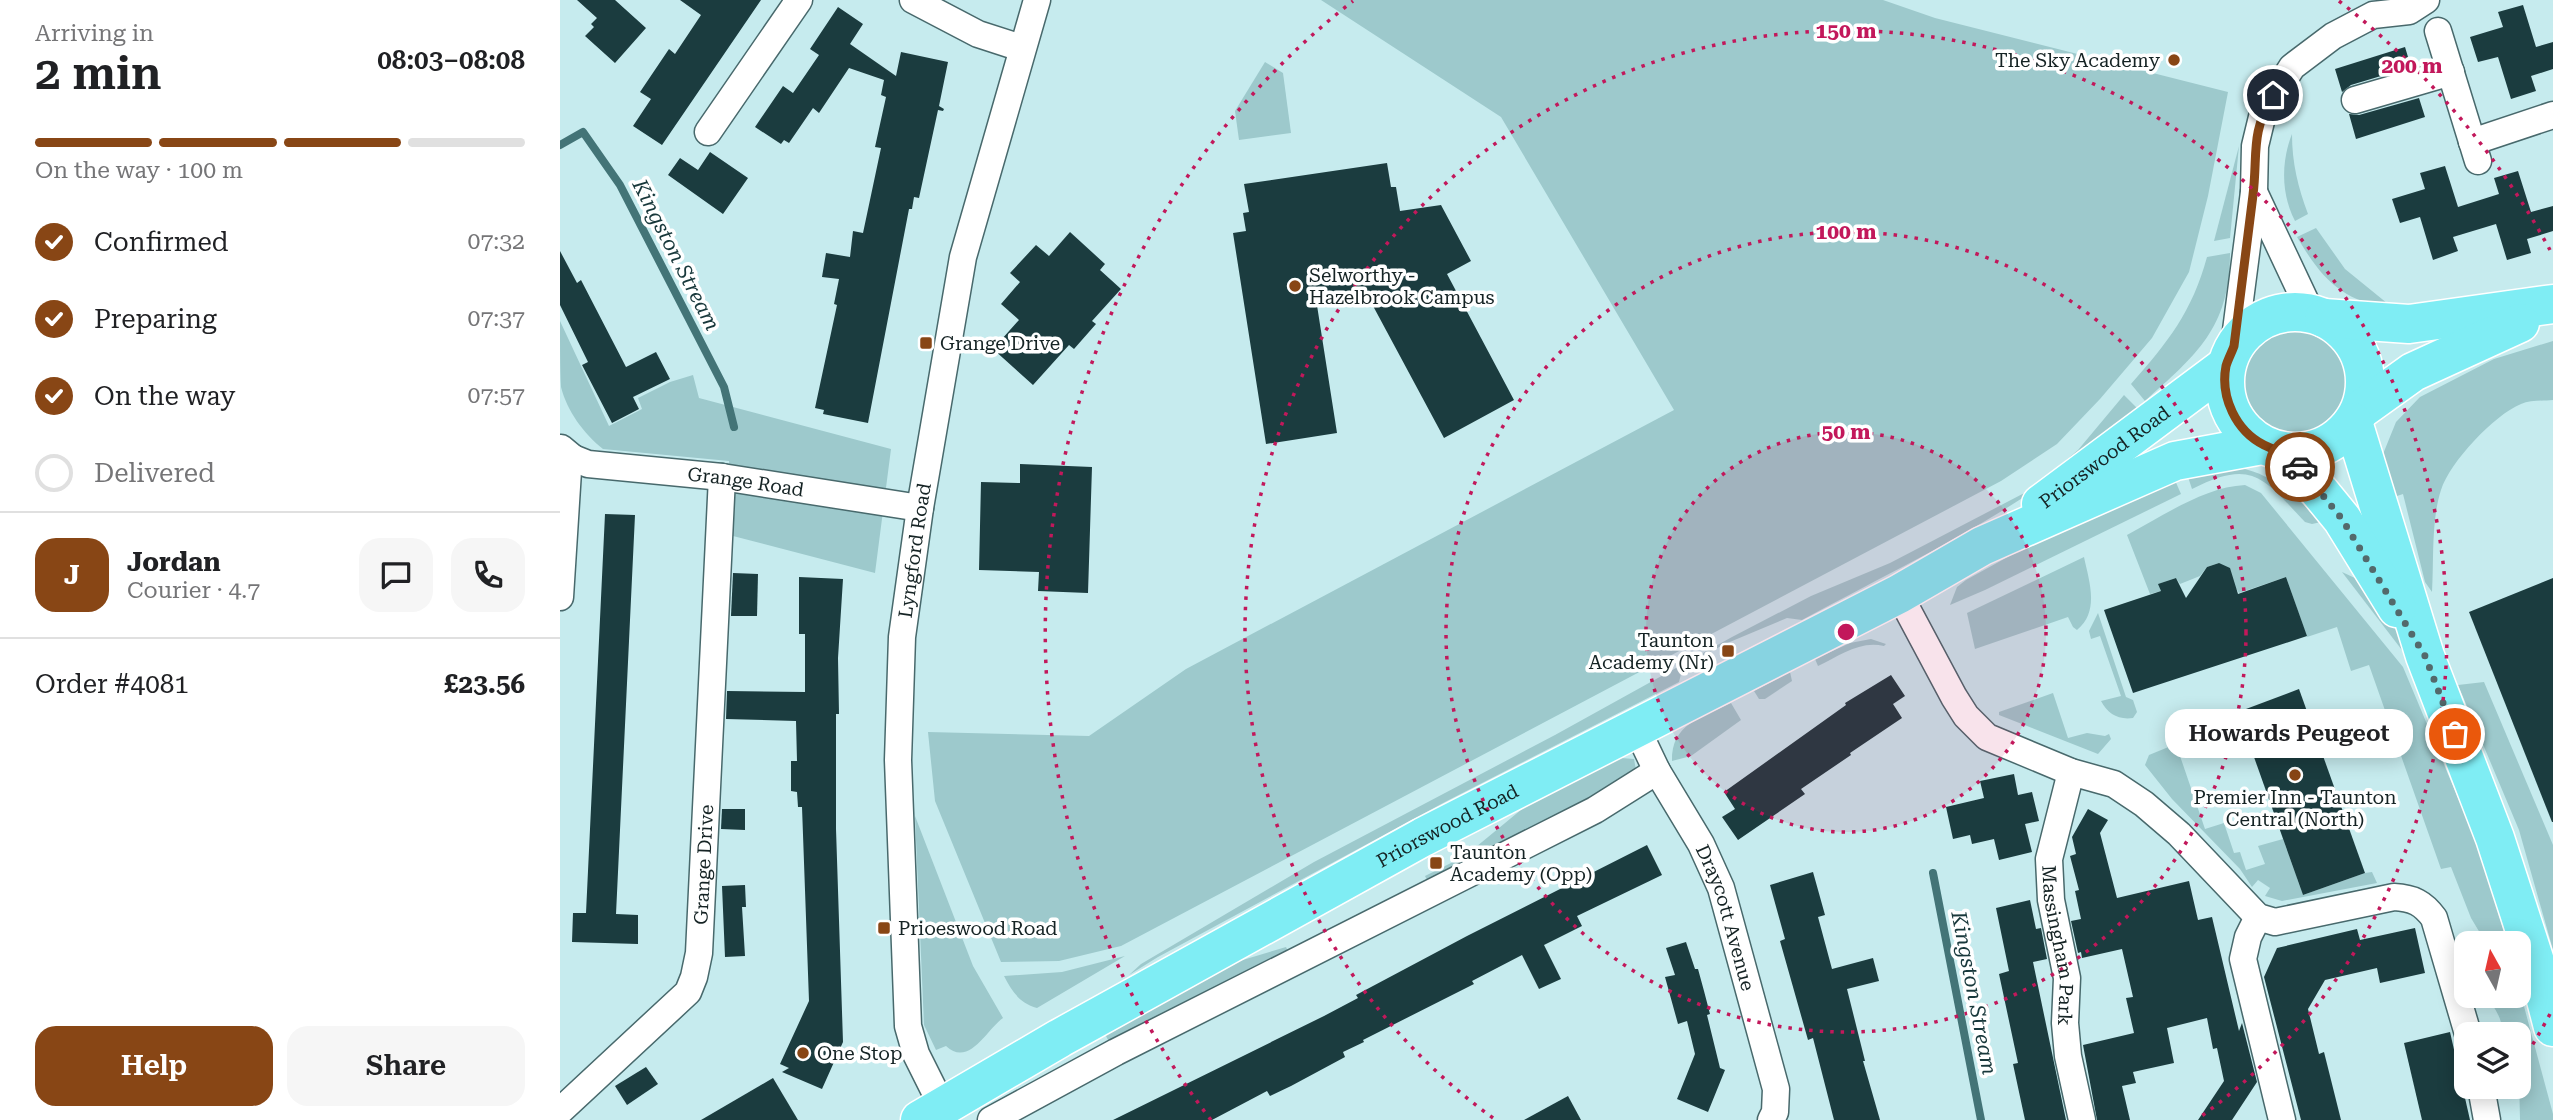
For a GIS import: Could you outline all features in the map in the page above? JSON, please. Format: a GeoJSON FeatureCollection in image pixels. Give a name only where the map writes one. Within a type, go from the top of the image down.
{"type":"FeatureCollection","features":[{"type":"Feature","properties":{"kind":"main road","name":"Priorswood Road"},"geometry":{"type":"LineString","coordinates":[[1982,546],[2230,356],[2249,329],[2268,317],[2289,312],[2409,324],[2553,304]]}},
{"type":"Feature","properties":{"kind":"main road","name":"Priorswood Road"},"geometry":{"type":"LineString","coordinates":[[931,1113],[1060,1038],[1423,837],[1899,594],[1982,546],[2175,461],[2275,449],[2313,450],[2336,440],[2357,416],[2413,372],[2553,310]]}},
{"type":"Feature","properties":{"kind":"main road"},"geometry":{"type":"LineString","coordinates":[[2318,316],[2340,327],[2361,356],[2365,383],[2357,416],[2425,656],[2495,838],[2540,977],[2553,1027]]}},
{"type":"Feature","properties":{"kind":"main road"},"geometry":{"type":"LineString","coordinates":[[2230,356],[2225,389],[2231,411],[2244,430],[2275,449],[2342,519],[2425,656]]}},
{"type":"Feature","properties":{"kind":"street"},"geometry":{"type":"LineString","coordinates":[[708,132],[799,0]]}},
{"type":"Feature","properties":{"kind":"street"},"geometry":{"type":"LineString","coordinates":[[913,0],[978,34],[1021,48]]}},
{"type":"Feature","properties":{"kind":"street","name":"Lyngford Road"},"geometry":{"type":"LineString","coordinates":[[931,1113],[908,1026],[898,760],[902,638],[920,508],[962,257],[1037,0]]}},
{"type":"Feature","properties":{"kind":"street"},"geometry":{"type":"LineString","coordinates":[[2230,356],[2254,192],[2255,146],[2263,113],[2292,67],[2333,36],[2373,15],[2409,11],[2426,0]]}},
{"type":"Feature","properties":{"kind":"street"},"geometry":{"type":"LineString","coordinates":[[2438,31],[2475,152],[2553,115]]}},
{"type":"Feature","properties":{"kind":"street"},"geometry":{"type":"LineString","coordinates":[[2355,100],[2451,72]]}},
{"type":"Feature","properties":{"kind":"street"},"geometry":{"type":"LineString","coordinates":[[2254,192],[2318,316]]}},
{"type":"Feature","properties":{"kind":"street"},"geometry":{"type":"LineString","coordinates":[[560,597],[568,471],[566,452]]}},
{"type":"Feature","properties":{"kind":"street","name":"Grange Road"},"geometry":{"type":"LineString","coordinates":[[566,452],[588,464],[722,477],[920,508]]}},
{"type":"Feature","properties":{"kind":"street","name":"Grange Drive"},"geometry":{"type":"LineString","coordinates":[[560,1111],[688,992],[694,976],[699,953],[722,477]]}},
{"type":"Feature","properties":{"kind":"street"},"geometry":{"type":"LineString","coordinates":[[1899,594],[1966,716],[1987,737],[2071,772],[2114,784],[2144,804],[2179,834],[2258,917],[2275,922],[2394,897],[2407,897],[2418,902],[2434,918],[2465,1022]]}},
{"type":"Feature","properties":{"kind":"street","name":"Draycott Avenue"},"geometry":{"type":"LineString","coordinates":[[1636,727],[1657,771],[1701,845],[1721,888],[1776,1089],[1775,1112],[1771,1120]]}},
{"type":"Feature","properties":{"kind":"street"},"geometry":{"type":"LineString","coordinates":[[991,1120],[1127,1046],[1595,810],[1657,771]]}},
{"type":"Feature","properties":{"kind":"street","name":"Massingham Park"},"geometry":{"type":"LineString","coordinates":[[2071,772],[2049,859],[2050,900],[2067,978],[2065,1023],[2068,1056],[2082,1120]]}},
{"type":"Feature","properties":{"kind":"street"},"geometry":{"type":"LineString","coordinates":[[2258,917],[2248,937],[2243,959],[2282,1120]]}},
{"type":"Feature","properties":{"kind":"street"},"geometry":{"type":"LineString","coordinates":[[2483,1099],[2487,1120]]}},
{"type":"Feature","properties":{"kind":"shaded area"},"geometry":{"type":"Polygon","coordinates":[[[1321,0],[1883,0],[1935,18],[2228,92],[2208,196],[2189,272],[2152,338],[2057,444],[2001,481],[1121,946],[1059,961],[1001,962],[935,801],[928,732],[1089,736],[1186,669],[1674,410],[1501,117],[1321,0]]]}},
{"type":"Feature","properties":{"kind":"shaded area"},"geometry":{"type":"Polygon","coordinates":[[[1265,62],[1283,73],[1291,133],[1239,140],[1235,111],[1265,62]]]}},
{"type":"Feature","properties":{"kind":"shaded area"},"geometry":{"type":"Polygon","coordinates":[[[2292,134],[2296,175],[2308,214],[2295,221],[2287,200],[2284,178],[2292,134]]]}},
{"type":"Feature","properties":{"kind":"shaded area"},"geometry":{"type":"Polygon","coordinates":[[[2239,146],[2230,238],[2214,241],[2239,146]]]}},
{"type":"Feature","properties":{"kind":"shaded area"},"geometry":{"type":"Polygon","coordinates":[[[2316,228],[2345,269],[2393,308],[2375,305],[2347,294],[2325,276],[2297,237],[2316,228]]]}},
{"type":"Feature","properties":{"kind":"shaded area"},"geometry":{"type":"Polygon","coordinates":[[[2230,253],[2224,301],[2217,321],[2194,354],[2145,401],[2131,384],[2156,354],[2186,310],[2207,257],[2230,253]]]}},
{"type":"Feature","properties":{"kind":"shaded area"},"geometry":{"type":"Polygon","coordinates":[[[560,321],[609,426],[642,409],[638,398],[670,382],[693,375],[699,398],[891,449],[875,573],[733,536],[729,461],[603,449],[589,436],[567,405],[561,387],[560,321]]]}},
{"type":"Feature","properties":{"kind":"shaded area"},"geometry":{"type":"Polygon","coordinates":[[[2296,329],[2316,333],[2334,344],[2345,362],[2349,382],[2345,402],[2334,420],[2316,431],[2296,435],[2276,431],[2258,420],[2247,402],[2243,382],[2247,362],[2258,344],[2276,333],[2296,329]]]}},
{"type":"Feature","properties":{"kind":"shaded area"},"geometry":{"type":"Polygon","coordinates":[[[2553,341],[2553,400],[2525,403],[2498,418],[2463,453],[2446,479],[2436,515],[2432,592],[2425,582],[2403,494],[2391,498],[2381,459],[2396,422],[2420,397],[2494,359],[2553,341]]]}},
{"type":"Feature","properties":{"kind":"shaded area"},"geometry":{"type":"Polygon","coordinates":[[[2124,395],[2137,408],[2100,442],[2020,500],[1977,526],[1802,620],[1787,618],[1725,644],[1683,666],[1679,682],[1445,802],[1129,975],[1141,964],[1314,862],[1555,735],[1732,637],[1811,596],[1890,563],[2032,489],[2078,450],[2124,395]]]}},
{"type":"Feature","properties":{"kind":"shaded area"},"geometry":{"type":"Polygon","coordinates":[[[2227,466],[2252,471],[2285,489],[2321,522],[2305,522],[2278,494],[2256,477],[2229,475],[2192,489],[2185,468],[2227,466]]]}},
{"type":"Feature","properties":{"kind":"shaded area"},"geometry":{"type":"Polygon","coordinates":[[[2171,471],[2181,494],[1950,605],[1957,587],[1966,580],[2153,477],[2171,471]]]}},
{"type":"Feature","properties":{"kind":"shaded area"},"geometry":{"type":"Polygon","coordinates":[[[2245,485],[2261,493],[2403,667],[2482,855],[2504,931],[2479,931],[2451,867],[2441,869],[2369,665],[2351,671],[2337,627],[2307,637],[2286,577],[2239,593],[2219,563],[2207,567],[2200,576],[2180,584],[2176,578],[2159,584],[2161,591],[2150,594],[2127,535],[2199,497],[2245,485]]]}},
{"type":"Feature","properties":{"kind":"shaded area"},"geometry":{"type":"Polygon","coordinates":[[[2084,557],[2091,605],[2084,622],[2077,630],[2068,617],[1975,649],[1967,613],[2084,557]]]}},
{"type":"Feature","properties":{"kind":"shaded area"},"geometry":{"type":"Polygon","coordinates":[[[2342,572],[2370,585],[2396,630],[2405,654],[2342,572]]]}},
{"type":"Feature","properties":{"kind":"shaded area"},"geometry":{"type":"Polygon","coordinates":[[[2098,613],[2126,697],[2133,700],[2137,712],[2133,718],[2114,715],[2101,701],[2121,696],[2100,636],[2091,639],[2089,631],[2098,613]]]}},
{"type":"Feature","properties":{"kind":"shaded area"},"geometry":{"type":"Polygon","coordinates":[[[1871,639],[1886,644],[1858,647],[1818,666],[1815,659],[1850,643],[1871,639]]]}},
{"type":"Feature","properties":{"kind":"shaded area"},"geometry":{"type":"Polygon","coordinates":[[[1790,672],[1792,681],[1765,699],[1759,699],[1754,691],[1790,672]]]}},
{"type":"Feature","properties":{"kind":"shaded area"},"geometry":{"type":"Polygon","coordinates":[[[2484,682],[2553,845],[2553,950],[2519,830],[2458,685],[2484,682]]]}},
{"type":"Feature","properties":{"kind":"shaded area"},"geometry":{"type":"Polygon","coordinates":[[[2053,693],[2068,738],[2087,733],[2105,736],[2109,734],[2111,739],[2098,754],[1999,715],[1999,712],[2053,693]]]}},
{"type":"Feature","properties":{"kind":"shaded area"},"geometry":{"type":"Polygon","coordinates":[[[1731,703],[1741,720],[1691,756],[1672,761],[1677,738],[1690,723],[1731,703]]]}},
{"type":"Feature","properties":{"kind":"shaded area"},"geometry":{"type":"Polygon","coordinates":[[[2188,739],[2194,741],[2198,748],[2180,756],[2205,829],[2224,823],[2234,853],[2240,852],[2246,870],[2265,864],[2258,846],[2283,839],[2303,895],[2365,873],[2372,872],[2377,883],[2282,901],[2265,896],[2270,888],[2258,880],[2252,887],[2240,869],[2172,799],[2145,765],[2149,755],[2188,739]]]}},
{"type":"Feature","properties":{"kind":"shaded area"},"geometry":{"type":"Polygon","coordinates":[[[1621,758],[1634,759],[1636,770],[1575,809],[1430,886],[1425,876],[1465,856],[1527,805],[1621,758]]]}},
{"type":"Feature","properties":{"kind":"shaded area"},"geometry":{"type":"Polygon","coordinates":[[[915,816],[973,966],[1003,1018],[970,1050],[962,1052],[954,1052],[946,1046],[936,1050],[924,1025],[915,816]]]}},
{"type":"Feature","properties":{"kind":"shaded area"},"geometry":{"type":"Polygon","coordinates":[[[1286,947],[1290,956],[1110,1044],[1105,1034],[1236,962],[1286,947]]]}},
{"type":"Feature","properties":{"kind":"shaded area"},"geometry":{"type":"Polygon","coordinates":[[[1125,956],[1037,1008],[1017,996],[1004,976],[1062,972],[1125,956]]]}},
{"type":"Feature","properties":{"kind":"shaded area"},"geometry":{"type":"Polygon","coordinates":[[[2494,1008],[2524,1008],[2528,1022],[2501,1022],[2494,1008]]]}},
{"type":"Feature","properties":{"kind":"shaded area"},"geometry":{"type":"Polygon","coordinates":[[[2531,1032],[2553,1120],[2520,1120],[2520,1099],[2531,1099],[2531,1032]]]}},
{"type":"Feature","properties":{"kind":"building"},"geometry":{"type":"Polygon","coordinates":[[[577,0],[615,0],[646,28],[615,63],[585,36],[594,27],[591,24],[597,18],[577,0]]]}},
{"type":"Feature","properties":{"kind":"building"},"geometry":{"type":"Polygon","coordinates":[[[680,0],[761,0],[662,145],[633,126],[651,99],[640,92],[669,49],[675,54],[701,15],[680,0]]]}},
{"type":"Feature","properties":{"kind":"building"},"geometry":{"type":"Polygon","coordinates":[[[2523,5],[2536,47],[2553,42],[2553,69],[2531,76],[2536,91],[2511,99],[2498,57],[2478,62],[2470,37],[2503,27],[2498,12],[2523,5]]]}},
{"type":"Feature","properties":{"kind":"building"},"geometry":{"type":"Polygon","coordinates":[[[838,7],[863,24],[850,44],[896,76],[901,52],[948,62],[939,106],[944,109],[938,110],[919,198],[914,197],[912,209],[909,209],[868,423],[823,414],[824,410],[815,408],[837,305],[834,304],[839,279],[822,277],[826,253],[850,257],[853,231],[863,233],[881,148],[875,147],[886,97],[881,95],[884,80],[849,68],[819,113],[813,108],[789,143],[784,140],[781,144],[755,127],[783,86],[793,93],[819,55],[810,49],[838,7]]]}},
{"type":"Feature","properties":{"kind":"building"},"geometry":{"type":"Polygon","coordinates":[[[2405,47],[2411,67],[2351,85],[2342,92],[2335,69],[2405,47]]]}},
{"type":"Feature","properties":{"kind":"building"},"geometry":{"type":"Polygon","coordinates":[[[2419,98],[2425,117],[2356,139],[2349,114],[2359,115],[2419,98]]]}},
{"type":"Feature","properties":{"kind":"building"},"geometry":{"type":"Polygon","coordinates":[[[710,152],[748,178],[723,214],[668,175],[680,158],[698,170],[710,152]]]}},
{"type":"Feature","properties":{"kind":"building"},"geometry":{"type":"Polygon","coordinates":[[[1387,163],[1391,187],[1396,187],[1400,211],[1441,205],[1471,261],[1447,274],[1514,400],[1444,438],[1365,291],[1316,299],[1337,433],[1266,444],[1233,233],[1246,231],[1243,213],[1249,212],[1244,184],[1387,163]]]}},
{"type":"Feature","properties":{"kind":"building"},"geometry":{"type":"Polygon","coordinates":[[[2445,166],[2458,207],[2499,194],[2494,178],[2518,171],[2531,212],[2553,206],[2553,231],[2527,239],[2531,253],[2507,260],[2496,224],[2453,237],[2458,251],[2433,260],[2420,217],[2400,223],[2392,199],[2425,189],[2420,173],[2445,166]]]}},
{"type":"Feature","properties":{"kind":"building"},"geometry":{"type":"Polygon","coordinates":[[[1070,232],[1105,264],[1100,270],[1121,289],[1092,321],[1096,324],[1074,349],[1069,345],[1033,385],[993,349],[1019,320],[1001,304],[1020,282],[1010,273],[1036,245],[1049,256],[1070,232]]]}},
{"type":"Feature","properties":{"kind":"building"},"geometry":{"type":"Polygon","coordinates":[[[560,251],[577,283],[581,280],[626,367],[656,352],[670,379],[633,397],[639,409],[612,423],[582,365],[588,362],[560,305],[560,251]]]}},
{"type":"Feature","properties":{"kind":"building"},"geometry":{"type":"Polygon","coordinates":[[[1020,464],[1092,467],[1088,593],[1038,591],[1039,572],[979,570],[981,482],[1020,483],[1020,464]]]}},
{"type":"Feature","properties":{"kind":"building"},"geometry":{"type":"Polygon","coordinates":[[[605,514],[635,515],[616,914],[638,915],[638,944],[572,942],[573,913],[586,913],[605,514]]]}},
{"type":"Feature","properties":{"kind":"building"},"geometry":{"type":"Polygon","coordinates":[[[2219,563],[2230,568],[2238,594],[2286,577],[2307,636],[2133,693],[2104,610],[2161,591],[2158,584],[2176,578],[2186,598],[2207,567],[2219,563]]]}},
{"type":"Feature","properties":{"kind":"building"},"geometry":{"type":"Polygon","coordinates":[[[733,573],[758,574],[757,616],[731,616],[733,573]]]}},
{"type":"Feature","properties":{"kind":"building"},"geometry":{"type":"Polygon","coordinates":[[[799,577],[843,579],[838,658],[839,714],[836,714],[836,829],[843,1042],[822,1089],[782,1072],[789,1068],[780,1064],[809,1001],[802,807],[798,807],[797,792],[791,791],[791,761],[797,761],[796,721],[726,719],[727,691],[805,692],[805,634],[799,634],[799,577]]]}},
{"type":"Feature","properties":{"kind":"building"},"geometry":{"type":"Polygon","coordinates":[[[2553,578],[2553,822],[2552,822],[2469,612],[2553,578]]]}},
{"type":"Feature","properties":{"kind":"building"},"geometry":{"type":"Polygon","coordinates":[[[1891,675],[1905,696],[1893,704],[1902,718],[1801,789],[1805,794],[1738,840],[1722,817],[1735,809],[1724,792],[1846,705],[1845,703],[1891,675]]]}},
{"type":"Feature","properties":{"kind":"building","name":"Premier Inn - Taunton Central (North)"},"geometry":{"type":"Polygon","coordinates":[[[2299,689],[2365,873],[2303,895],[2238,712],[2299,689]]]}},
{"type":"Feature","properties":{"kind":"building"},"geometry":{"type":"Polygon","coordinates":[[[2014,774],[2018,795],[2032,792],[2039,821],[2025,824],[2032,852],[1999,860],[1994,839],[1972,844],[1970,835],[1953,839],[1946,807],[1984,798],[1980,781],[2014,774]]]}},
{"type":"Feature","properties":{"kind":"building"},"geometry":{"type":"Polygon","coordinates":[[[722,809],[745,809],[745,830],[721,829],[722,809]]]}},
{"type":"Feature","properties":{"kind":"building"},"geometry":{"type":"Polygon","coordinates":[[[2088,809],[2108,820],[2100,833],[2117,898],[2189,881],[2198,920],[2212,917],[2239,1031],[2242,1023],[2257,1082],[2232,1120],[2198,1120],[2224,1081],[2217,1048],[2213,1049],[2207,1018],[2167,1028],[2174,1063],[2133,1072],[2136,1083],[2122,1086],[2130,1120],[2097,1120],[2083,1045],[2134,1033],[2126,998],[2133,997],[2122,949],[2082,958],[2081,952],[2078,953],[2071,921],[2081,919],[2075,891],[2079,890],[2070,856],[2076,854],[2072,837],[2088,809]]]}},
{"type":"Feature","properties":{"kind":"building"},"geometry":{"type":"Polygon","coordinates":[[[1647,845],[1662,875],[1577,916],[1582,926],[1544,945],[1561,979],[1539,989],[1522,955],[1472,981],[1474,984],[1363,1040],[1364,1042],[1343,1052],[1345,1057],[1291,1086],[1270,1096],[1267,1091],[1212,1120],[1113,1120],[1324,1016],[1358,998],[1356,995],[1467,936],[1647,845]]]}},
{"type":"Feature","properties":{"kind":"building"},"geometry":{"type":"Polygon","coordinates":[[[1813,872],[1825,915],[1818,917],[1832,969],[1873,958],[1879,981],[1847,989],[1880,1120],[1834,1120],[1813,1038],[1808,1040],[1780,941],[1785,939],[1770,885],[1813,872]]]}},
{"type":"Feature","properties":{"kind":"building"},"geometry":{"type":"Polygon","coordinates":[[[745,885],[746,907],[742,907],[745,956],[725,957],[722,886],[745,885]]]}},
{"type":"Feature","properties":{"kind":"building"},"geometry":{"type":"Polygon","coordinates":[[[2030,900],[2036,929],[2041,928],[2047,959],[2033,962],[2066,1120],[2025,1120],[2013,1064],[2018,1063],[1999,974],[2009,971],[1996,908],[2030,900]]]}},
{"type":"Feature","properties":{"kind":"building"},"geometry":{"type":"Polygon","coordinates":[[[2415,928],[2425,973],[2380,983],[2377,968],[2325,980],[2308,1009],[2319,1054],[2324,1052],[2341,1120],[2301,1120],[2264,977],[2277,948],[2357,929],[2360,940],[2415,928]]]}},
{"type":"Feature","properties":{"kind":"building"},"geometry":{"type":"Polygon","coordinates":[[[1686,942],[1704,991],[1720,1068],[1725,1070],[1708,1112],[1677,1099],[1695,1054],[1687,1021],[1678,1024],[1665,977],[1675,975],[1666,948],[1686,942]]]}},
{"type":"Feature","properties":{"kind":"building"},"geometry":{"type":"Polygon","coordinates":[[[2450,1032],[2454,1050],[2454,1099],[2465,1099],[2470,1120],[2422,1120],[2404,1043],[2450,1032]]]}},
{"type":"Feature","properties":{"kind":"building"},"geometry":{"type":"Polygon","coordinates":[[[646,1067],[658,1084],[627,1105],[615,1086],[646,1067]]]}},
{"type":"Feature","properties":{"kind":"building"},"geometry":{"type":"Polygon","coordinates":[[[773,1078],[798,1120],[701,1120],[773,1078]]]}},
{"type":"Feature","properties":{"kind":"building"},"geometry":{"type":"Polygon","coordinates":[[[1568,1096],[1581,1120],[1524,1120],[1568,1096]]]}},
{"type":"Feature","properties":{"kind":"waterway","name":"Kingston Stream"},"geometry":{"type":"LineString","coordinates":[[560,145],[583,132],[620,185],[724,387],[734,427]]}},
{"type":"Feature","properties":{"kind":"waterway","name":"Kingston Stream"},"geometry":{"type":"LineString","coordinates":[[1933,873],[1981,1120]]}},
{"type":"Feature","properties":{"kind":"way so far"},"geometry":{"type":"LineString","coordinates":[[2300,467],[2342,519],[2425,656],[2455,734]]}},
{"type":"Feature","properties":{"kind":"place","name":"The Sky Academy"},"geometry":{"type":"Point","coordinates":[2174,60]}},
{"type":"Feature","properties":{"kind":"place","name":"Selworthy - Hazelbrook Campus"},"geometry":{"type":"Point","coordinates":[1295,286]}},
{"type":"Feature","properties":{"kind":"place","name":"Grange Drive"},"geometry":{"type":"Point","coordinates":[926,343]}},
{"type":"Feature","properties":{"kind":"place","name":"Taunton Academy (Nr)"},"geometry":{"type":"Point","coordinates":[1728,651]}},
{"type":"Feature","properties":{"kind":"place","name":"Howards Peugeot"},"geometry":{"type":"Point","coordinates":[2455,734]}},
{"type":"Feature","properties":{"kind":"place","name":"Premier Inn - Taunton Central (North)"},"geometry":{"type":"Point","coordinates":[2295,775]}},
{"type":"Feature","properties":{"kind":"place","name":"Taunton Academy (Opp)"},"geometry":{"type":"Point","coordinates":[1436,863]}},
{"type":"Feature","properties":{"kind":"place","name":"Prioeswood Road"},"geometry":{"type":"Point","coordinates":[884,928]}},
{"type":"Feature","properties":{"kind":"place","name":"One Stop"},"geometry":{"type":"Point","coordinates":[803,1053]}},
{"type":"Feature","properties":{"kind":"route"},"geometry":{"type":"LineString","coordinates":[[2273,95],[2263,113],[2255,146],[2254,192],[2234,346],[2226,366],[2225,389],[2231,411],[2244,430],[2262,444],[2288,453],[2300,467]]}}]}
